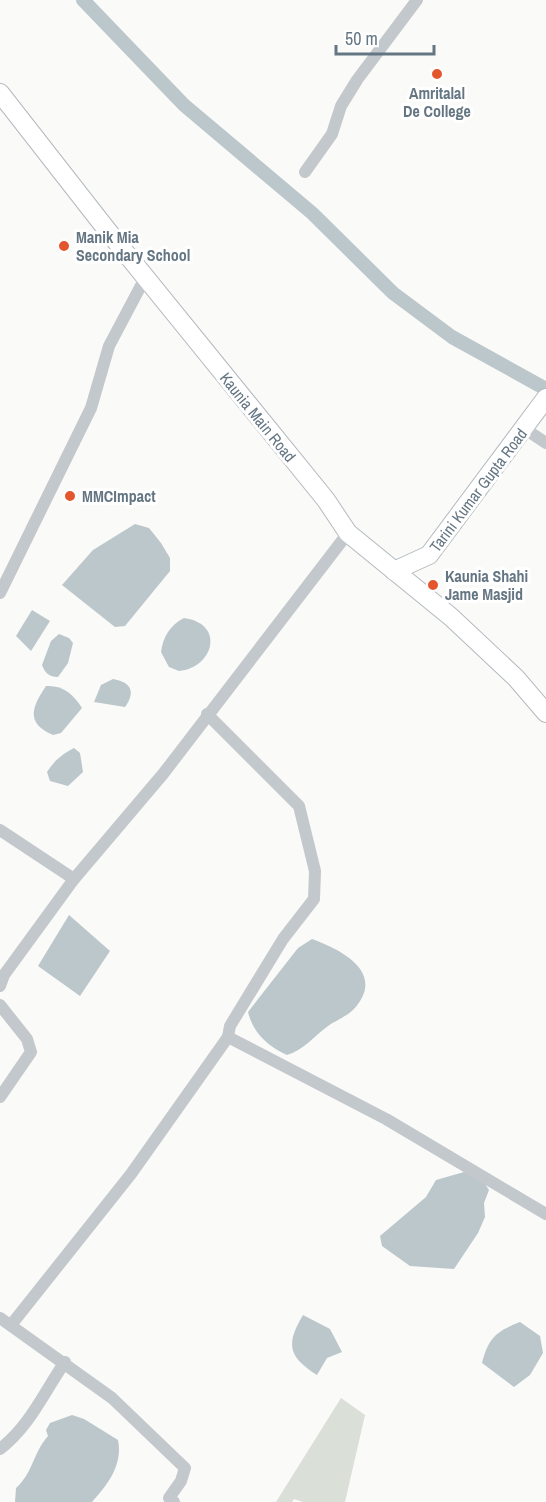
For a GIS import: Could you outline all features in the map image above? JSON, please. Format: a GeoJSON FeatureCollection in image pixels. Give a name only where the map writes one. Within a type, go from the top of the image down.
{"type":"FeatureCollection","features":[{"type":"Feature","properties":{"kind":"street"},"geometry":{"type":"LineString","coordinates":[[305,172],[332,134],[341,106],[357,80],[417,0]]}},
{"type":"Feature","properties":{"kind":"street","name":"Kaunia Main Road"},"geometry":{"type":"LineString","coordinates":[[0,93],[145,278],[326,500],[348,533],[451,617],[516,678],[546,713]]}},
{"type":"Feature","properties":{"kind":"street"},"geometry":{"type":"LineString","coordinates":[[0,593],[91,408],[109,346],[145,278]]}},
{"type":"Feature","properties":{"kind":"street","name":"Tarini Kumar Gupta Road"},"geometry":{"type":"LineString","coordinates":[[394,572],[429,555],[546,398]]}},
{"type":"Feature","properties":{"kind":"street"},"geometry":{"type":"LineString","coordinates":[[527,426],[546,443]]}},
{"type":"Feature","properties":{"kind":"street"},"geometry":{"type":"LineString","coordinates":[[0,986],[4,975],[74,879],[164,774],[207,714],[234,684],[348,533]]}},
{"type":"Feature","properties":{"kind":"street"},"geometry":{"type":"LineString","coordinates":[[174,1502],[169,1498],[181,1481],[185,1468],[112,1398],[65,1362],[5,1322],[131,1174],[228,1037],[230,1026],[277,949],[314,899],[315,871],[299,806],[207,714]]}},
{"type":"Feature","properties":{"kind":"street"},"geometry":{"type":"LineString","coordinates":[[0,830],[74,879]]}},
{"type":"Feature","properties":{"kind":"street"},"geometry":{"type":"LineString","coordinates":[[0,1005],[27,1039],[32,1052],[0,1097]]}},
{"type":"Feature","properties":{"kind":"street"},"geometry":{"type":"LineString","coordinates":[[228,1037],[386,1119],[546,1214]]}},
{"type":"Feature","properties":{"kind":"street"},"geometry":{"type":"LineString","coordinates":[[0,1449],[17,1435],[32,1416],[65,1362]]}},
{"type":"Feature","properties":{"kind":"shaded area"},"geometry":{"type":"Polygon","coordinates":[[[135,524],[149,528],[161,543],[170,558],[170,571],[125,626],[115,627],[62,585],[93,550],[135,524]]]}},
{"type":"Feature","properties":{"kind":"shaded area"},"geometry":{"type":"Polygon","coordinates":[[[32,610],[50,621],[31,651],[16,636],[32,610]]]}},
{"type":"Feature","properties":{"kind":"shaded area"},"geometry":{"type":"Polygon","coordinates":[[[184,618],[206,628],[210,637],[210,646],[200,662],[191,668],[179,671],[169,667],[161,652],[168,632],[184,618]]]}},
{"type":"Feature","properties":{"kind":"shaded area"},"geometry":{"type":"Polygon","coordinates":[[[59,634],[69,638],[73,643],[68,663],[58,677],[55,677],[48,674],[42,665],[51,641],[59,634]]]}},
{"type":"Feature","properties":{"kind":"shaded area"},"geometry":{"type":"Polygon","coordinates":[[[113,679],[128,685],[130,689],[130,697],[125,707],[94,702],[101,685],[113,679]]]}},
{"type":"Feature","properties":{"kind":"shaded area"},"geometry":{"type":"Polygon","coordinates":[[[46,686],[58,687],[67,691],[82,708],[61,733],[53,735],[38,725],[34,714],[37,701],[46,686]]]}},
{"type":"Feature","properties":{"kind":"shaded area"},"geometry":{"type":"Polygon","coordinates":[[[74,748],[80,753],[83,772],[68,786],[50,781],[47,772],[59,758],[74,748]]]}},
{"type":"Feature","properties":{"kind":"shaded area"},"geometry":{"type":"Polygon","coordinates":[[[69,915],[110,951],[80,996],[38,966],[69,915]]]}},
{"type":"Feature","properties":{"kind":"shaded area"},"geometry":{"type":"Polygon","coordinates":[[[312,939],[345,955],[354,962],[362,971],[365,981],[364,992],[352,1011],[328,1026],[299,1050],[287,1055],[262,1038],[250,1020],[248,1012],[298,948],[312,939]]]}},
{"type":"Feature","properties":{"kind":"shaded area"},"geometry":{"type":"Polygon","coordinates":[[[464,1172],[485,1184],[489,1190],[484,1203],[485,1217],[478,1233],[454,1269],[410,1266],[382,1246],[380,1236],[426,1197],[436,1180],[464,1172]]]}},
{"type":"Feature","properties":{"kind":"shaded area"},"geometry":{"type":"Polygon","coordinates":[[[303,1315],[330,1329],[342,1352],[327,1358],[317,1375],[300,1362],[293,1350],[294,1334],[303,1315]]]}},
{"type":"Feature","properties":{"kind":"shaded area"},"geometry":{"type":"Polygon","coordinates":[[[520,1322],[540,1336],[543,1353],[530,1375],[514,1387],[482,1363],[487,1347],[495,1336],[520,1322]]]}},
{"type":"Feature","properties":{"kind":"shaded area"},"geometry":{"type":"Polygon","coordinates":[[[341,1398],[365,1415],[345,1502],[303,1502],[294,1499],[292,1502],[276,1502],[341,1398]]]}},
{"type":"Feature","properties":{"kind":"shaded area"},"geometry":{"type":"Polygon","coordinates":[[[72,1415],[84,1419],[118,1440],[118,1458],[109,1481],[92,1502],[15,1502],[16,1488],[26,1476],[48,1436],[46,1430],[50,1423],[72,1415]]]}},
{"type":"Feature","properties":{"kind":"waterway"},"geometry":{"type":"LineString","coordinates":[[83,0],[184,105],[312,213],[393,293],[452,337],[546,389]]}},
{"type":"Feature","properties":{"kind":"place","name":"Amritalal De College"},"geometry":{"type":"Point","coordinates":[437,74]}},
{"type":"Feature","properties":{"kind":"place","name":"Manik Mia Secondary School"},"geometry":{"type":"Point","coordinates":[64,246]}},
{"type":"Feature","properties":{"kind":"place","name":"MMCImpact"},"geometry":{"type":"Point","coordinates":[70,496]}},
{"type":"Feature","properties":{"kind":"place","name":"Kaunia Shahi Jame Masjid"},"geometry":{"type":"Point","coordinates":[433,585]}}]}
